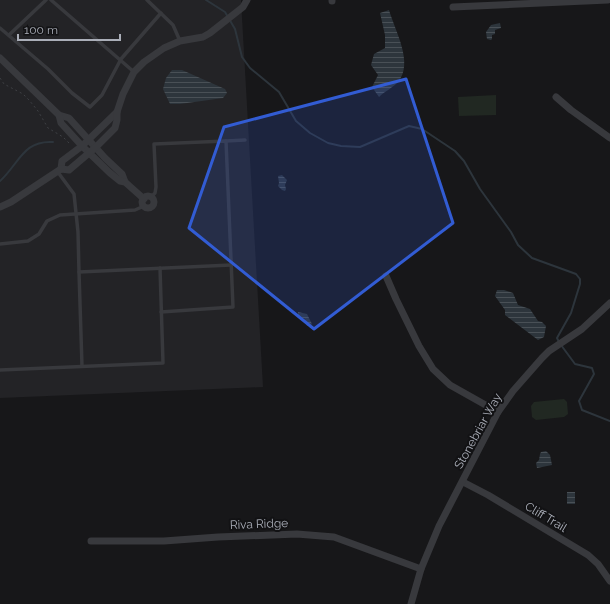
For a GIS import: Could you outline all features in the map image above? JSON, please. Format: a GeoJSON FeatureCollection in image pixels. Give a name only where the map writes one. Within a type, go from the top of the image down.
{"type":"FeatureCollection","features":[{"type":"Feature","properties":{"kind":"street"},"geometry":{"type":"LineString","coordinates":[[0,207],[11,202],[59,170],[69,170],[96,148],[115,128],[117,112],[123,94],[134,72],[144,62],[164,48],[180,41],[203,37],[217,29],[243,7],[247,0]]}},
{"type":"Feature","properties":{"kind":"street"},"geometry":{"type":"LineString","coordinates":[[453,7],[608,0]]}},
{"type":"Feature","properties":{"kind":"street"},"geometry":{"type":"LineString","coordinates":[[0,58],[59,115],[69,118],[88,140],[122,174],[125,182],[144,202],[147,208],[153,206],[154,200],[147,196],[144,202]]}},
{"type":"Feature","properties":{"kind":"street"},"geometry":{"type":"LineString","coordinates":[[556,97],[571,110],[610,138]]}},
{"type":"Feature","properties":{"kind":"street"},"geometry":{"type":"LineString","coordinates":[[59,170],[62,161],[88,140],[117,112]]}},
{"type":"Feature","properties":{"kind":"street"},"geometry":{"type":"LineString","coordinates":[[59,115],[61,123],[79,148],[89,153],[120,181],[125,182]]}},
{"type":"Feature","properties":{"kind":"street"},"geometry":{"type":"LineString","coordinates":[[386,276],[419,346],[433,369],[450,385],[498,412]]}},
{"type":"Feature","properties":{"kind":"street","name":"Stonebriar Way"},"geometry":{"type":"LineString","coordinates":[[411,604],[421,569],[439,526],[498,412],[513,391],[549,352],[582,329],[610,303]]}},
{"type":"Feature","properties":{"kind":"street","name":"Cliff Trail"},"geometry":{"type":"LineString","coordinates":[[463,482],[488,495],[588,555],[598,564],[610,581]]}},
{"type":"Feature","properties":{"kind":"street","name":"Riva Ridge"},"geometry":{"type":"LineString","coordinates":[[91,541],[164,541],[218,536],[297,534],[334,537],[421,569]]}},
{"type":"Feature","properties":{"kind":"lane"},"geometry":{"type":"LineString","coordinates":[[9,35],[46,0]]}},
{"type":"Feature","properties":{"kind":"lane"},"geometry":{"type":"LineString","coordinates":[[147,0],[173,25],[180,41]]}},
{"type":"Feature","properties":{"kind":"lane"},"geometry":{"type":"LineString","coordinates":[[53,1],[121,59],[134,72]]}},
{"type":"Feature","properties":{"kind":"lane"},"geometry":{"type":"LineString","coordinates":[[0,28],[48,69],[72,93],[90,107],[102,95],[121,59],[161,13]]}},
{"type":"Feature","properties":{"kind":"lane"},"geometry":{"type":"LineString","coordinates":[[151,197],[155,193],[156,187],[154,144],[245,140]]}},
{"type":"Feature","properties":{"kind":"lane"},"geometry":{"type":"LineString","coordinates":[[161,312],[233,308],[226,141]]}},
{"type":"Feature","properties":{"kind":"lane"},"geometry":{"type":"LineString","coordinates":[[59,170],[74,194],[78,232],[82,366]]}},
{"type":"Feature","properties":{"kind":"lane"},"geometry":{"type":"LineString","coordinates":[[0,244],[28,241],[39,234],[48,221],[60,215],[135,210],[144,202]]}},
{"type":"Feature","properties":{"kind":"lane"},"geometry":{"type":"LineString","coordinates":[[79,272],[231,265]]}},
{"type":"Feature","properties":{"kind":"lane"},"geometry":{"type":"LineString","coordinates":[[0,370],[163,363],[160,268]]}},
{"type":"Feature","properties":{"kind":"path"},"geometry":{"type":"LineString","coordinates":[[0,78],[4,84],[23,94],[29,100],[38,111],[48,128],[79,148]]}},
{"type":"Feature","properties":{"kind":"highlighted area"},"geometry":{"type":"Polygon","coordinates":[[[406,79],[453,223],[314,329],[189,228],[224,127],[406,79]]]}},
{"type":"Feature","properties":{"kind":"shaded area"},"geometry":{"type":"Polygon","coordinates":[[[0,0],[241,0],[263,387],[0,398],[0,0]]]}},
{"type":"Feature","properties":{"kind":"shaded area"},"geometry":{"type":"Polygon","coordinates":[[[389,10],[402,47],[404,66],[398,82],[379,97],[372,87],[378,75],[371,65],[374,54],[385,48],[385,35],[380,13],[389,10]]]}},
{"type":"Feature","properties":{"kind":"shaded area"},"geometry":{"type":"Polygon","coordinates":[[[500,23],[501,28],[495,30],[495,34],[492,35],[491,40],[487,39],[486,32],[491,25],[500,23]]]}},
{"type":"Feature","properties":{"kind":"shaded area"},"geometry":{"type":"Polygon","coordinates":[[[172,70],[182,70],[225,89],[227,93],[223,98],[170,104],[163,89],[166,78],[172,70]]]}},
{"type":"Feature","properties":{"kind":"shaded area"},"geometry":{"type":"Polygon","coordinates":[[[496,95],[496,115],[459,116],[458,97],[496,95]]]}},
{"type":"Feature","properties":{"kind":"shaded area"},"geometry":{"type":"Polygon","coordinates":[[[282,175],[287,180],[285,191],[278,186],[278,176],[282,175]]]}},
{"type":"Feature","properties":{"kind":"shaded area"},"geometry":{"type":"Polygon","coordinates":[[[497,290],[504,290],[513,293],[518,305],[530,309],[538,321],[542,322],[546,326],[544,337],[538,340],[505,315],[505,310],[495,296],[497,290]]]}},
{"type":"Feature","properties":{"kind":"shaded area"},"geometry":{"type":"Polygon","coordinates":[[[298,312],[307,314],[312,324],[307,326],[305,319],[298,316],[298,312]]]}},
{"type":"Feature","properties":{"kind":"shaded area"},"geometry":{"type":"Polygon","coordinates":[[[564,399],[567,402],[568,414],[564,417],[536,420],[532,417],[531,406],[534,402],[564,399]]]}},
{"type":"Feature","properties":{"kind":"shaded area"},"geometry":{"type":"Polygon","coordinates":[[[546,451],[550,455],[552,465],[537,468],[536,463],[539,460],[541,452],[546,451]]]}},
{"type":"Feature","properties":{"kind":"shaded area"},"geometry":{"type":"Polygon","coordinates":[[[567,492],[575,492],[575,504],[567,504],[567,492]]]}},
{"type":"Feature","properties":{"kind":"waterway"},"geometry":{"type":"LineString","coordinates":[[206,0],[225,12],[235,29],[242,57],[250,68],[279,92],[296,121],[310,133],[328,143],[341,146],[360,147],[409,126],[422,129],[455,151],[464,161],[480,189],[511,232],[518,245],[532,258],[576,274],[580,279],[580,284],[571,313],[557,338],[559,342]]}},
{"type":"Feature","properties":{"kind":"waterway"},"geometry":{"type":"LineString","coordinates":[[0,181],[22,154],[28,149],[43,142],[53,142]]}},
{"type":"Feature","properties":{"kind":"waterway"},"geometry":{"type":"LineString","coordinates":[[561,345],[575,364],[592,368],[594,374],[579,401],[582,410],[610,421]]}}]}
